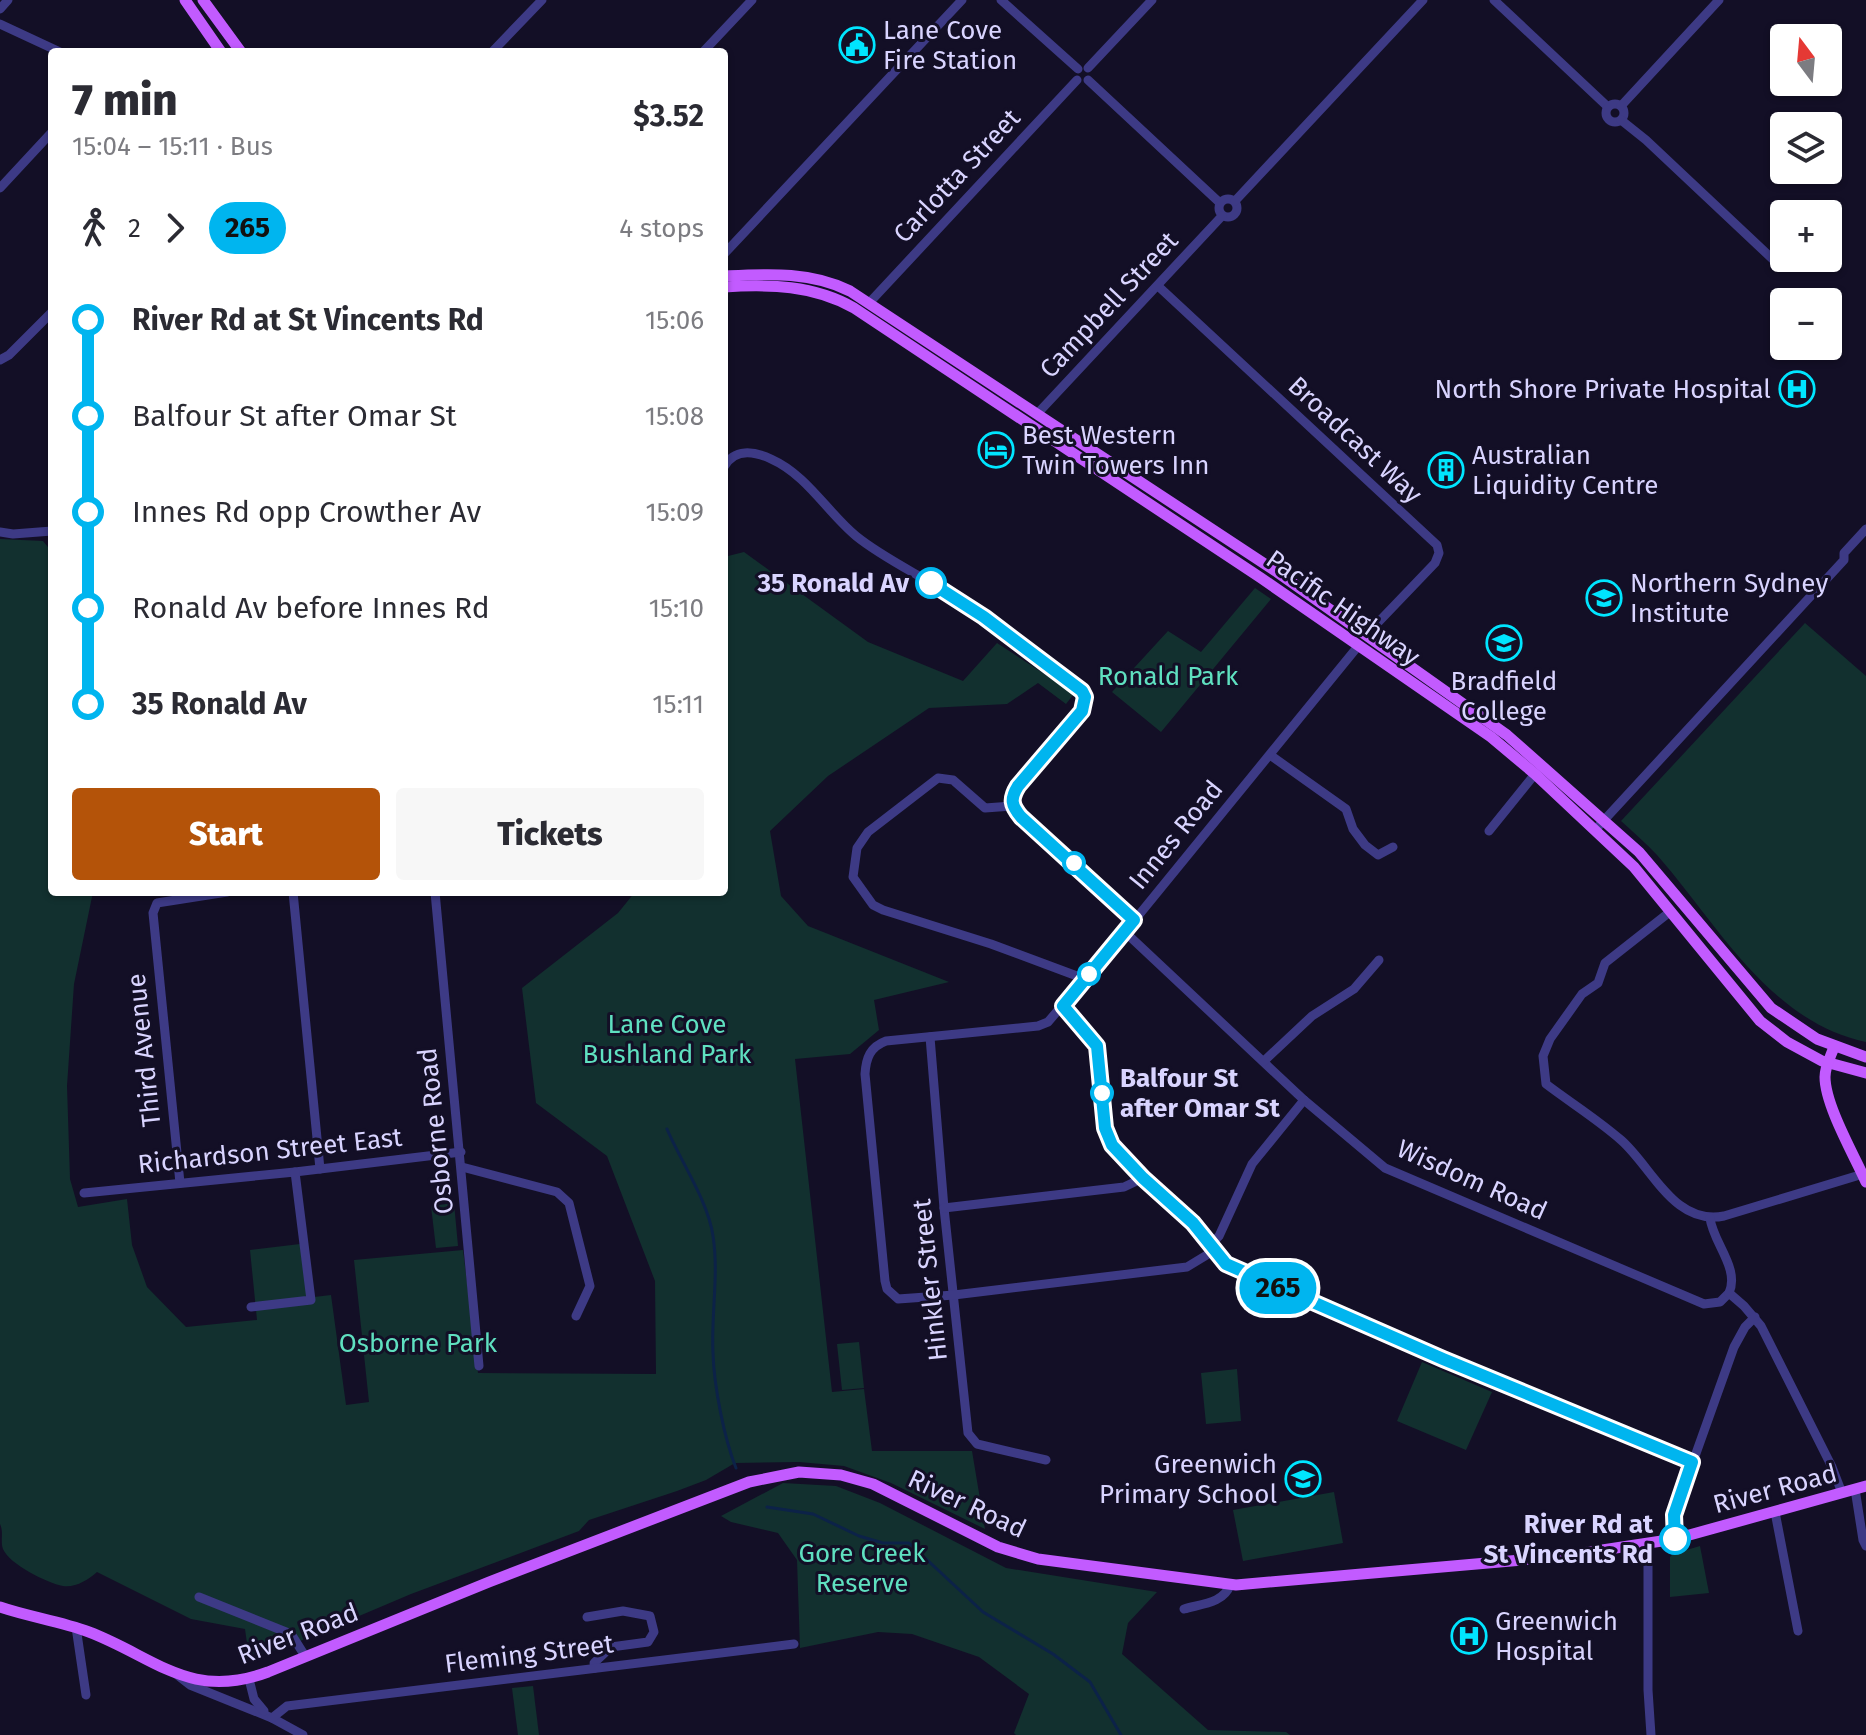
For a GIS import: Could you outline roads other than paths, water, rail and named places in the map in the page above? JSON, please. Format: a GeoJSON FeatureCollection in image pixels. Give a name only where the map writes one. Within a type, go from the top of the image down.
{"type":"FeatureCollection","features":[{"type":"Feature","properties":{"kind":"main road"},"geometry":{"type":"LineString","coordinates":[[185,0],[218,48]]}},
{"type":"Feature","properties":{"kind":"main road"},"geometry":{"type":"LineString","coordinates":[[203,0],[238,48]]}},
{"type":"Feature","properties":{"kind":"main road","name":"Pacific Highway"},"geometry":{"type":"LineString","coordinates":[[728,276],[779,274],[813,278],[836,284],[870,302],[1367,634],[1507,735],[1639,852],[1771,1008],[1796,1027],[1834,1047],[1866,1057]]}},
{"type":"Feature","properties":{"kind":"main road","name":"Pacific Highway"},"geometry":{"type":"LineString","coordinates":[[728,287],[787,287],[838,299],[935,359],[1359,645],[1491,737],[1595,830],[1634,867],[1760,1021],[1787,1042],[1828,1063],[1866,1073]]}},
{"type":"Feature","properties":{"kind":"main road","name":"Campbell Street"},"geometry":{"type":"LineString","coordinates":[[1028,424],[1038,413]]}},
{"type":"Feature","properties":{"kind":"main road"},"geometry":{"type":"LineString","coordinates":[[1834,1047],[1825,1074],[1827,1087],[1837,1119],[1864,1178]]}},
{"type":"Feature","properties":{"kind":"main road","name":"River Road"},"geometry":{"type":"LineString","coordinates":[[0,1607],[76,1627],[176,1674],[213,1682],[249,1679],[749,1482],[799,1472],[841,1475],[873,1484],[998,1547],[1038,1559],[1230,1585],[1542,1558],[1648,1544],[1860,1488]]}},
{"type":"Feature","properties":{"kind":"street"},"geometry":{"type":"LineString","coordinates":[[0,9],[8,0]]}},
{"type":"Feature","properties":{"kind":"street"},"geometry":{"type":"LineString","coordinates":[[496,48],[542,0]]}},
{"type":"Feature","properties":{"kind":"street"},"geometry":{"type":"LineString","coordinates":[[707,48],[752,0]]}},
{"type":"Feature","properties":{"kind":"street"},"geometry":{"type":"LineString","coordinates":[[728,250],[962,0]]}},
{"type":"Feature","properties":{"kind":"street"},"geometry":{"type":"LineString","coordinates":[[1001,0],[1083,68]]}},
{"type":"Feature","properties":{"kind":"street"},"geometry":{"type":"LineString","coordinates":[[1152,0],[1075,76],[1220,203]]}},
{"type":"Feature","properties":{"kind":"street"},"geometry":{"type":"LineString","coordinates":[[1235,201],[1423,0]]}},
{"type":"Feature","properties":{"kind":"street"},"geometry":{"type":"LineString","coordinates":[[1494,0],[1608,107]]}},
{"type":"Feature","properties":{"kind":"street"},"geometry":{"type":"LineString","coordinates":[[1621,106],[1719,0]]}},
{"type":"Feature","properties":{"kind":"street"},"geometry":{"type":"LineString","coordinates":[[0,24],[51,48]]}},
{"type":"Feature","properties":{"kind":"street","name":"Carlotta Street"},"geometry":{"type":"LineString","coordinates":[[870,302],[1083,80]]}},
{"type":"Feature","properties":{"kind":"street"},"geometry":{"type":"LineString","coordinates":[[1621,120],[1624,111],[1621,106],[1613,104],[1608,107],[1606,113],[1610,121],[1621,120],[1646,140],[1770,257]]}},
{"type":"Feature","properties":{"kind":"street"},"geometry":{"type":"LineString","coordinates":[[0,188],[48,136]]}},
{"type":"Feature","properties":{"kind":"street"},"geometry":{"type":"LineString","coordinates":[[1226,199],[1235,201],[1238,207],[1234,216],[1222,216],[1220,203],[1226,199]]}},
{"type":"Feature","properties":{"kind":"street","name":"Campbell Street"},"geometry":{"type":"LineString","coordinates":[[1038,413],[1222,216]]}},
{"type":"Feature","properties":{"kind":"street","name":"Broadcast Way"},"geometry":{"type":"LineString","coordinates":[[1158,286],[1437,545],[1439,553],[1435,563],[1367,634]]}},
{"type":"Feature","properties":{"kind":"street"},"geometry":{"type":"LineString","coordinates":[[5,358],[48,316]]}},
{"type":"Feature","properties":{"kind":"street"},"geometry":{"type":"LineString","coordinates":[[728,460],[744,452],[781,463],[802,480],[858,538],[984,617],[1082,691],[1085,697],[1082,711],[1018,786],[1013,794],[1012,806]]}},
{"type":"Feature","properties":{"kind":"street"},"geometry":{"type":"LineString","coordinates":[[1595,830],[1844,560],[1844,553],[1866,529]]}},
{"type":"Feature","properties":{"kind":"street"},"geometry":{"type":"LineString","coordinates":[[0,532],[48,531]]}},
{"type":"Feature","properties":{"kind":"street","name":"Innes Road"},"geometry":{"type":"LineString","coordinates":[[954,1295],[905,1300],[892,1295],[887,1289],[865,1074],[870,1051],[886,1041],[1038,1026],[1048,1022],[1359,645]]}},
{"type":"Feature","properties":{"kind":"street"},"geometry":{"type":"LineString","coordinates":[[1270,755],[1346,809],[1353,829],[1365,845],[1378,855],[1393,847]]}},
{"type":"Feature","properties":{"kind":"street"},"geometry":{"type":"LineString","coordinates":[[1489,831],[1535,774]]}},
{"type":"Feature","properties":{"kind":"street"},"geometry":{"type":"LineString","coordinates":[[1085,979],[873,905],[853,877],[857,848],[868,832],[938,778],[953,780],[985,808],[1012,806],[1134,920]]}},
{"type":"Feature","properties":{"kind":"street","name":"Third Avenue"},"geometry":{"type":"LineString","coordinates":[[180,1183],[153,913],[157,903],[189,896]]}},
{"type":"Feature","properties":{"kind":"street"},"geometry":{"type":"LineString","coordinates":[[293,896],[320,1169]]}},
{"type":"Feature","properties":{"kind":"street","name":"Osborne Road"},"geometry":{"type":"LineString","coordinates":[[435,896],[479,1366]]}},
{"type":"Feature","properties":{"kind":"street"},"geometry":{"type":"LineString","coordinates":[[1671,911],[1605,963],[1598,983],[1582,994],[1550,1039],[1543,1056],[1546,1084],[1621,1140],[1680,1205],[1693,1214],[1710,1218],[1864,1178]]}},
{"type":"Feature","properties":{"kind":"street","name":"Wisdom Road"},"geometry":{"type":"LineString","coordinates":[[1125,932],[1304,1100],[1385,1168],[1704,1304],[1720,1302],[1729,1293]]}},
{"type":"Feature","properties":{"kind":"street"},"geometry":{"type":"LineString","coordinates":[[1264,1061],[1312,1016],[1354,989],[1379,960]]}},
{"type":"Feature","properties":{"kind":"street"},"geometry":{"type":"LineString","coordinates":[[1063,1006],[1097,1046],[1108,1137],[1143,1178],[1193,1223],[1226,1264],[1692,1462]]}},
{"type":"Feature","properties":{"kind":"street","name":"Hinkler Street"},"geometry":{"type":"LineString","coordinates":[[930,1037],[944,1208],[970,1437],[983,1446],[1046,1460]]}},
{"type":"Feature","properties":{"kind":"street"},"geometry":{"type":"LineString","coordinates":[[954,1295],[1187,1267],[1212,1248],[1252,1164],[1304,1100]]}},
{"type":"Feature","properties":{"kind":"street","name":"Richardson Street East"},"geometry":{"type":"LineString","coordinates":[[84,1193],[461,1152]]}},
{"type":"Feature","properties":{"kind":"street"},"geometry":{"type":"LineString","coordinates":[[462,1167],[557,1192],[565,1197],[590,1286],[576,1316]]}},
{"type":"Feature","properties":{"kind":"street"},"geometry":{"type":"LineString","coordinates":[[251,1307],[311,1300],[295,1172]]}},
{"type":"Feature","properties":{"kind":"street"},"geometry":{"type":"LineString","coordinates":[[944,1208],[1124,1187],[1134,1185],[1143,1178]]}},
{"type":"Feature","properties":{"kind":"street"},"geometry":{"type":"LineString","coordinates":[[1710,1218],[1713,1233],[1733,1275],[1729,1293],[1755,1317],[1832,1467],[1842,1493]]}},
{"type":"Feature","properties":{"kind":"street"},"geometry":{"type":"LineString","coordinates":[[1675,1539],[1674,1515],[1692,1462],[1738,1336],[1755,1317]]}},
{"type":"Feature","properties":{"kind":"street"},"geometry":{"type":"LineString","coordinates":[[1860,1488],[1866,1546]]}},
{"type":"Feature","properties":{"kind":"street"},"geometry":{"type":"LineString","coordinates":[[1775,1512],[1798,1631]]}},
{"type":"Feature","properties":{"kind":"street"},"geometry":{"type":"LineString","coordinates":[[1648,1544],[1651,1735]]}},
{"type":"Feature","properties":{"kind":"street"},"geometry":{"type":"LineString","coordinates":[[1184,1609],[1219,1599],[1227,1593],[1230,1585]]}},
{"type":"Feature","properties":{"kind":"street"},"geometry":{"type":"LineString","coordinates":[[199,1597],[286,1632],[305,1656]]}},
{"type":"Feature","properties":{"kind":"street"},"geometry":{"type":"LineString","coordinates":[[587,1617],[623,1611],[650,1616],[654,1632],[648,1642],[611,1647],[594,1663],[595,1668]]}},
{"type":"Feature","properties":{"kind":"street"},"geometry":{"type":"LineString","coordinates":[[76,1627],[86,1695]]}},
{"type":"Feature","properties":{"kind":"street","name":"Fleming Street"},"geometry":{"type":"LineString","coordinates":[[272,1718],[287,1706],[794,1644]]}},
{"type":"Feature","properties":{"kind":"street"},"geometry":{"type":"LineString","coordinates":[[176,1674],[190,1685],[272,1718],[303,1735]]}},
{"type":"Feature","properties":{"kind":"street"},"geometry":{"type":"LineString","coordinates":[[249,1679],[258,1705],[272,1718]]}},
{"type":"Feature","properties":{"kind":"waterway"},"geometry":{"type":"LineString","coordinates":[[667,1129],[700,1195],[713,1236],[714,1366],[724,1427],[736,1468]]}},
{"type":"Feature","properties":{"kind":"waterway"},"geometry":{"type":"LineString","coordinates":[[767,1507],[813,1514],[859,1536],[883,1543],[909,1543],[983,1612],[1053,1654],[1090,1682],[1121,1735]]}},
{"type":"Feature","properties":{"kind":"place","name":"Lane Cove Fire Station"},"geometry":{"type":"Point","coordinates":[857,45]}},
{"type":"Feature","properties":{"kind":"place","name":"North Shore Private Hospital"},"geometry":{"type":"Point","coordinates":[1797,389]}},
{"type":"Feature","properties":{"kind":"place","name":"Best Western Twin Towers Inn"},"geometry":{"type":"Point","coordinates":[996,450]}},
{"type":"Feature","properties":{"kind":"place","name":"Australian Liquidity Centre"},"geometry":{"type":"Point","coordinates":[1446,470]}},
{"type":"Feature","properties":{"kind":"place","name":"35 Ronald Av"},"geometry":{"type":"Point","coordinates":[931,583]}},
{"type":"Feature","properties":{"kind":"place","name":"Northern Sydney Institute"},"geometry":{"type":"Point","coordinates":[1604,598]}},
{"type":"Feature","properties":{"kind":"place","name":"Bradfield College"},"geometry":{"type":"Point","coordinates":[1504,643]}},
{"type":"Feature","properties":{"kind":"place","name":"Balfour St after Omar St"},"geometry":{"type":"Point","coordinates":[1102,1093]}},
{"type":"Feature","properties":{"kind":"place","name":"Greenwich Primary School"},"geometry":{"type":"Point","coordinates":[1303,1479]}},
{"type":"Feature","properties":{"kind":"place","name":"River Rd at St Vincents Rd"},"geometry":{"type":"Point","coordinates":[1675,1539]}},
{"type":"Feature","properties":{"kind":"place","name":"Greenwich Hospital"},"geometry":{"type":"Point","coordinates":[1469,1636]}},
{"type":"Feature","properties":{"kind":"park label","name":"Ronald Park"},"geometry":{"type":"Point","coordinates":[1168,676]}},
{"type":"Feature","properties":{"kind":"park label","name":"Lane Cove Bushland Park"},"geometry":{"type":"Point","coordinates":[667,1039]}},
{"type":"Feature","properties":{"kind":"park label","name":"Osborne Park"},"geometry":{"type":"Point","coordinates":[418,1343]}},
{"type":"Feature","properties":{"kind":"park label","name":"Gore Creek Reserve"},"geometry":{"type":"Point","coordinates":[862,1568]}}]}
